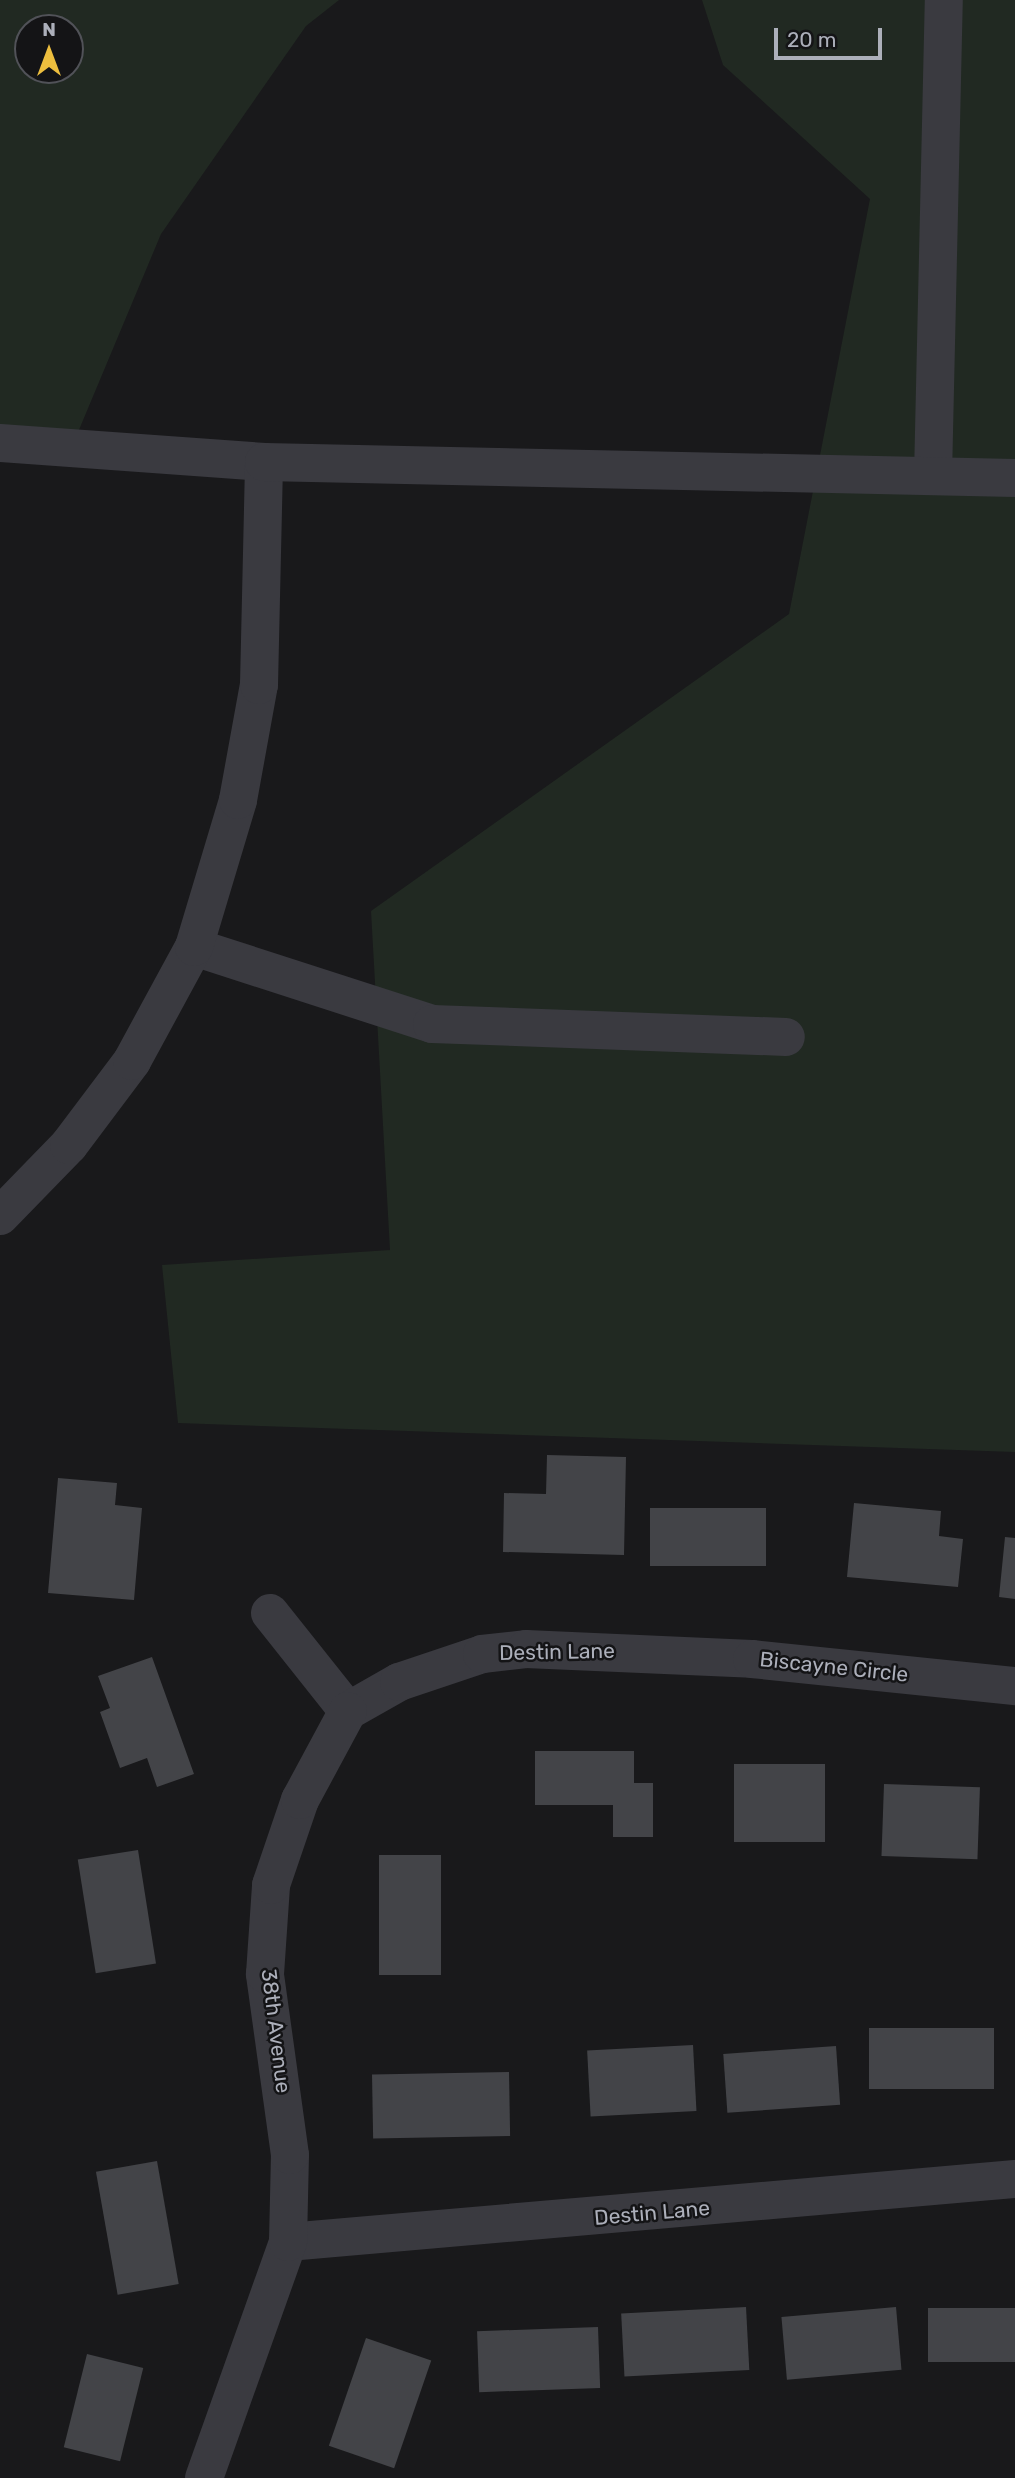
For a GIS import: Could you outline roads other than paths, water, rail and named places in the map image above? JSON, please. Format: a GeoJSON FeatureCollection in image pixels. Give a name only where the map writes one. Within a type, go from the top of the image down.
{"type":"FeatureCollection","features":[{"type":"Feature","properties":{"kind":"street"},"geometry":{"type":"LineString","coordinates":[[933,476],[944,0]]}},
{"type":"Feature","properties":{"kind":"street"},"geometry":{"type":"LineString","coordinates":[[0,443],[264,462],[1015,478]]}},
{"type":"Feature","properties":{"kind":"street"},"geometry":{"type":"LineString","coordinates":[[0,1216],[69,1145],[132,1061],[194,947],[238,800],[259,685],[264,462]]}},
{"type":"Feature","properties":{"kind":"street"},"geometry":{"type":"LineString","coordinates":[[194,947],[432,1024],[786,1037]]}},
{"type":"Feature","properties":{"kind":"street"},"geometry":{"type":"LineString","coordinates":[[270,1613],[348,1711]]}},
{"type":"Feature","properties":{"kind":"street","name":"Destin Lane"},"geometry":{"type":"LineString","coordinates":[[348,1711],[399,1682],[482,1654],[652,1652]]}},
{"type":"Feature","properties":{"kind":"street","name":"Biscayne Circle"},"geometry":{"type":"LineString","coordinates":[[652,1652],[1015,1686]]}},
{"type":"Feature","properties":{"kind":"street","name":"38th Avenue"},"geometry":{"type":"LineString","coordinates":[[204,2478],[288,2242],[290,2155],[265,1974],[271,1885],[300,1800],[348,1711]]}},
{"type":"Feature","properties":{"kind":"street","name":"Destin Lane"},"geometry":{"type":"LineString","coordinates":[[288,2242],[1015,2179]]}}]}
